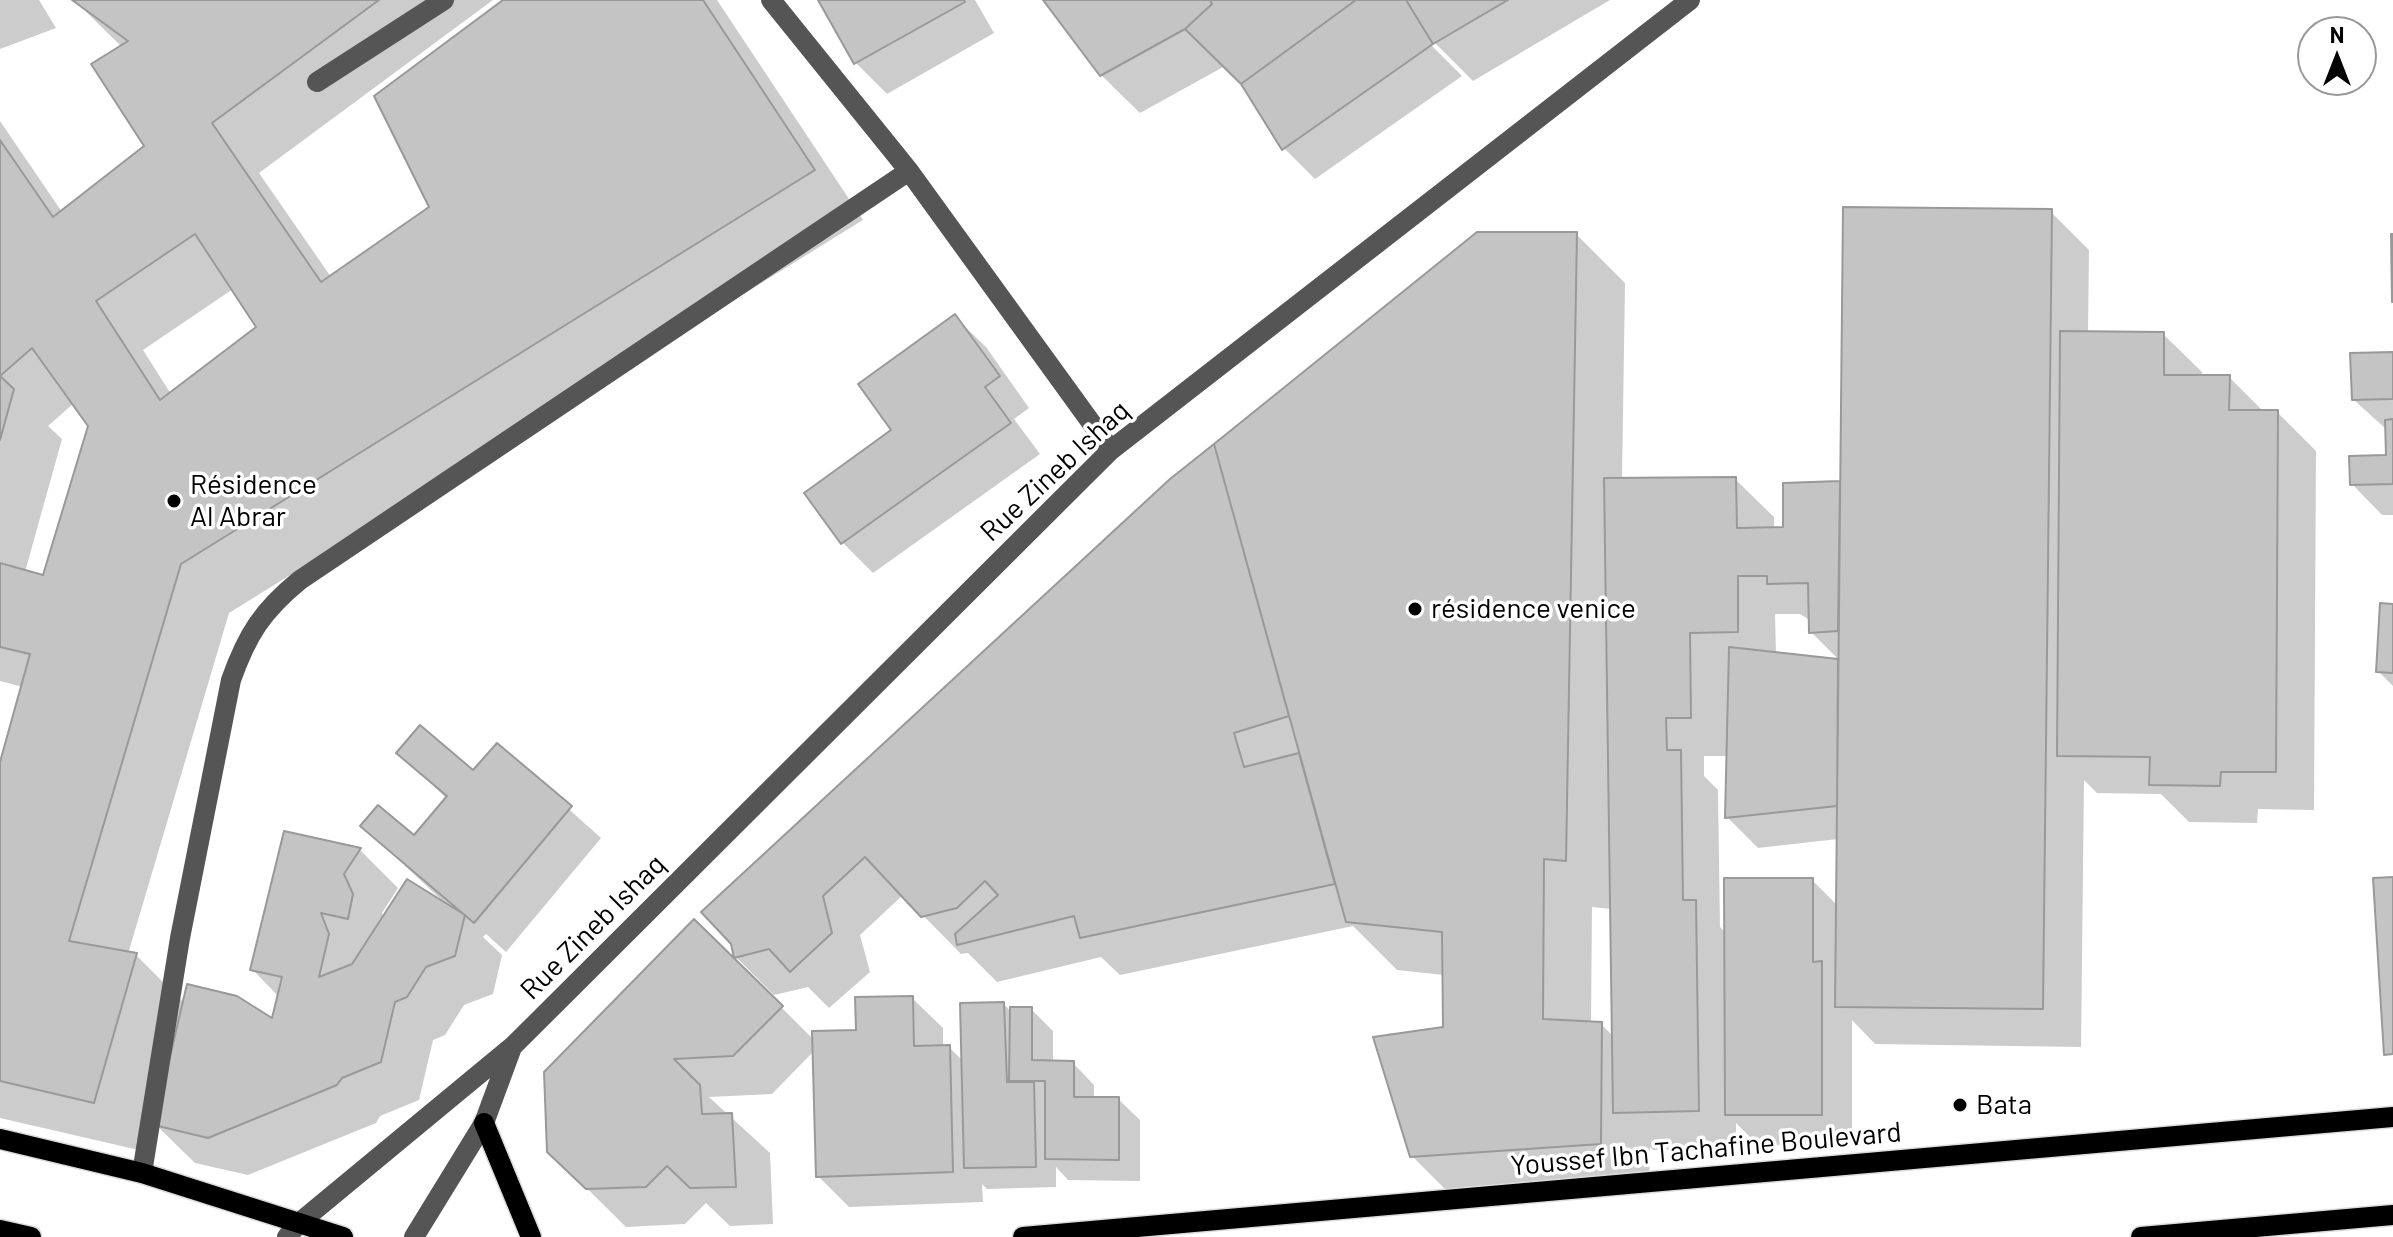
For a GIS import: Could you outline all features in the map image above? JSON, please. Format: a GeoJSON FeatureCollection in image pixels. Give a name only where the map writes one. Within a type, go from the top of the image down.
{"type":"FeatureCollection","features":[{"type":"Feature","properties":{"kind":"main road","name":"Youssef Ibn Tachafine Boulevard"},"geometry":{"type":"LineString","coordinates":[[1023,1237],[2393,1117]]}},
{"type":"Feature","properties":{"kind":"main road"},"geometry":{"type":"LineString","coordinates":[[484,1123],[531,1237]]}},
{"type":"Feature","properties":{"kind":"main road"},"geometry":{"type":"LineString","coordinates":[[0,1139],[142,1173],[293,1230],[343,1237]]}},
{"type":"Feature","properties":{"kind":"main road"},"geometry":{"type":"LineString","coordinates":[[2141,1237],[2393,1215]]}},
{"type":"Feature","properties":{"kind":"main road"},"geometry":{"type":"LineString","coordinates":[[0,1230],[31,1237]]}},
{"type":"Feature","properties":{"kind":"street"},"geometry":{"type":"LineString","coordinates":[[317,82],[444,0]]}},
{"type":"Feature","properties":{"kind":"street"},"geometry":{"type":"LineString","coordinates":[[771,0],[909,171],[1111,450]]}},
{"type":"Feature","properties":{"kind":"street","name":"Rue Zineb Ishaq"},"geometry":{"type":"LineString","coordinates":[[293,1230],[513,1046],[1111,450],[1690,0]]}},
{"type":"Feature","properties":{"kind":"street"},"geometry":{"type":"LineString","coordinates":[[142,1173],[180,938],[231,680],[245,641],[271,604],[300,580],[909,171]]}},
{"type":"Feature","properties":{"kind":"street","name":"Rue Zineb Ishaq"},"geometry":{"type":"LineString","coordinates":[[414,1237],[484,1123],[513,1046]]}},
{"type":"Feature","properties":{"kind":"building","name":"Résidence Al Abrar"},"geometry":{"type":"Polygon","coordinates":[[[72,0],[379,0],[212,123],[321,282],[429,207],[374,96],[503,0],[703,0],[815,170],[181,564],[69,941],[137,953],[94,1103],[0,1081],[0,762],[30,654],[0,647],[0,563],[43,575],[88,426],[32,348],[0,376],[0,140],[53,217],[144,146],[91,64],[128,41],[72,0]],[[195,234],[96,301],[160,400],[256,327],[195,234]]]}},
{"type":"Feature","properties":{"kind":"building"},"geometry":{"type":"Polygon","coordinates":[[[818,0],[964,0],[965,2],[854,64],[818,0]]]}},
{"type":"Feature","properties":{"kind":"building"},"geometry":{"type":"Polygon","coordinates":[[[1043,0],[1210,0],[1212,4],[1185,29],[1100,76],[1043,0]]]}},
{"type":"Feature","properties":{"kind":"building"},"geometry":{"type":"Polygon","coordinates":[[[1210,0],[1356,0],[1241,84],[1185,29],[1212,4],[1210,0]]]}},
{"type":"Feature","properties":{"kind":"building"},"geometry":{"type":"Polygon","coordinates":[[[1356,0],[1406,0],[1433,44],[1282,150],[1241,84],[1356,0]]]}},
{"type":"Feature","properties":{"kind":"building"},"geometry":{"type":"Polygon","coordinates":[[[1406,0],[1508,0],[1433,44],[1406,0]]]}},
{"type":"Feature","properties":{"kind":"building"},"geometry":{"type":"Polygon","coordinates":[[[1843,207],[2052,209],[2043,1009],[1835,1007],[1843,207]]]}},
{"type":"Feature","properties":{"kind":"building","name":"résidence venice"},"geometry":{"type":"Polygon","coordinates":[[[1477,232],[1577,232],[1566,861],[1544,859],[1543,1019],[1602,1022],[1601,1144],[1410,1157],[1373,1037],[1443,1027],[1442,932],[1346,922],[1214,444],[1477,232]]]}},
{"type":"Feature","properties":{"kind":"building"},"geometry":{"type":"Polygon","coordinates":[[[2393,234],[2393,302],[2392,302],[2393,234]]]}},
{"type":"Feature","properties":{"kind":"building"},"geometry":{"type":"Polygon","coordinates":[[[955,314],[1000,376],[985,387],[1011,423],[841,544],[804,493],[891,430],[858,384],[955,314]]]}},
{"type":"Feature","properties":{"kind":"building"},"geometry":{"type":"Polygon","coordinates":[[[2060,331],[2164,332],[2164,375],[2230,375],[2229,410],[2278,410],[2276,772],[2221,772],[2220,786],[2149,785],[2150,757],[2057,756],[2060,331]]]}},
{"type":"Feature","properties":{"kind":"building"},"geometry":{"type":"Polygon","coordinates":[[[2393,352],[2393,399],[2352,400],[2350,353],[2393,352]]]}},
{"type":"Feature","properties":{"kind":"building"},"geometry":{"type":"Polygon","coordinates":[[[0,376],[14,389],[0,440],[0,376]]]}},
{"type":"Feature","properties":{"kind":"building"},"geometry":{"type":"Polygon","coordinates":[[[2393,419],[2393,484],[2350,485],[2349,456],[2386,455],[2385,420],[2393,419]]]}},
{"type":"Feature","properties":{"kind":"building"},"geometry":{"type":"Polygon","coordinates":[[[1214,444],[1289,716],[1234,733],[1244,767],[1299,753],[1335,884],[1080,938],[1074,916],[957,945],[955,934],[998,895],[985,881],[957,908],[921,917],[865,857],[823,896],[832,933],[790,972],[769,949],[734,958],[731,944],[701,912],[1170,479],[1214,444]]]}},
{"type":"Feature","properties":{"kind":"building"},"geometry":{"type":"Polygon","coordinates":[[[1736,477],[1737,528],[1783,527],[1783,483],[1840,481],[1838,631],[1809,633],[1808,583],[1767,584],[1767,576],[1738,576],[1738,632],[1690,633],[1691,718],[1666,718],[1667,750],[1681,750],[1683,900],[1696,900],[1699,1111],[1613,1113],[1604,478],[1736,477]]]}},
{"type":"Feature","properties":{"kind":"building"},"geometry":{"type":"Polygon","coordinates":[[[2380,603],[2393,604],[2393,673],[2376,672],[2380,603]]]}},
{"type":"Feature","properties":{"kind":"building"},"geometry":{"type":"Polygon","coordinates":[[[1729,647],[1838,659],[1837,806],[1725,818],[1729,647]]]}},
{"type":"Feature","properties":{"kind":"building"},"geometry":{"type":"Polygon","coordinates":[[[420,725],[473,770],[497,743],[572,806],[474,923],[360,826],[378,805],[414,835],[447,796],[396,753],[420,725]]]}},
{"type":"Feature","properties":{"kind":"building"},"geometry":{"type":"Polygon","coordinates":[[[284,831],[361,848],[344,874],[353,894],[348,919],[321,913],[329,934],[319,977],[352,964],[407,879],[465,915],[455,956],[426,967],[407,997],[395,1002],[381,1062],[342,1078],[337,1085],[208,1138],[154,1125],[187,984],[237,996],[272,1018],[282,977],[250,970],[284,831]]]}},
{"type":"Feature","properties":{"kind":"building"},"geometry":{"type":"Polygon","coordinates":[[[2393,877],[2393,1054],[2384,1055],[2373,878],[2393,877]]]}},
{"type":"Feature","properties":{"kind":"building"},"geometry":{"type":"Polygon","coordinates":[[[1724,878],[1813,878],[1813,962],[1822,961],[1822,1115],[1725,1115],[1724,878]]]}},
{"type":"Feature","properties":{"kind":"building"},"geometry":{"type":"Polygon","coordinates":[[[694,919],[783,1006],[733,1056],[674,1059],[700,1085],[702,1114],[732,1113],[736,1187],[690,1188],[667,1166],[646,1187],[586,1189],[547,1152],[544,1072],[694,919]]]}},
{"type":"Feature","properties":{"kind":"building"},"geometry":{"type":"Polygon","coordinates":[[[913,996],[914,1046],[950,1045],[953,1172],[816,1177],[812,1031],[856,1030],[855,997],[913,996]]]}},
{"type":"Feature","properties":{"kind":"building"},"geometry":{"type":"Polygon","coordinates":[[[1004,1002],[1007,1082],[1034,1082],[1036,1167],[964,1168],[960,1003],[1004,1002]]]}},
{"type":"Feature","properties":{"kind":"building"},"geometry":{"type":"Polygon","coordinates":[[[1010,1007],[1032,1007],[1032,1060],[1074,1061],[1074,1097],[1119,1097],[1119,1160],[1045,1159],[1045,1081],[1009,1081],[1010,1007]]]}},
{"type":"Feature","properties":{"kind":"place","name":"Résidence Al Abrar"},"geometry":{"type":"Point","coordinates":[174,501]}},
{"type":"Feature","properties":{"kind":"place","name":"résidence venice"},"geometry":{"type":"Point","coordinates":[1415,609]}},
{"type":"Feature","properties":{"kind":"place","name":"Bata"},"geometry":{"type":"Point","coordinates":[1960,1105]}}]}
